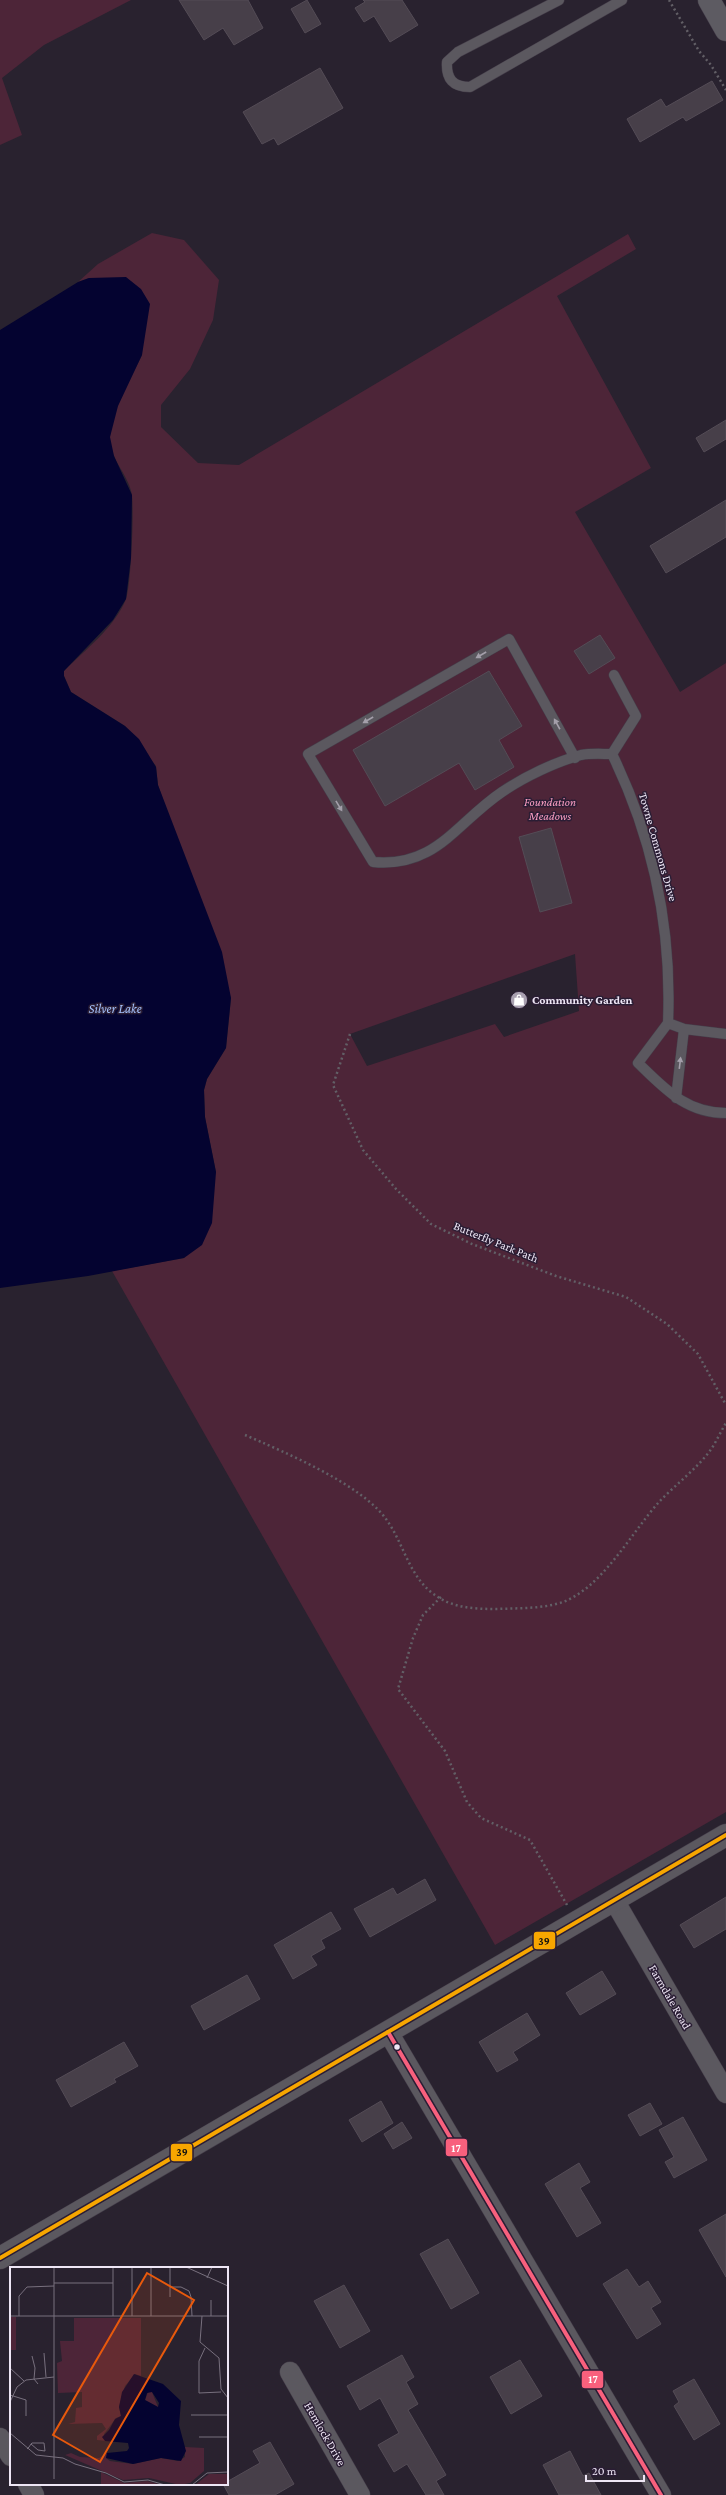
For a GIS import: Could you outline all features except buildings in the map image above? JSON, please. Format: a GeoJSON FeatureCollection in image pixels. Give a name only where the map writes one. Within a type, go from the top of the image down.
{"type":"FeatureCollection","features":[{"type":"Feature","properties":{"kind":"main road"},"geometry":{"type":"LineString","coordinates":[[709,0],[726,30]]}},
{"type":"Feature","properties":{"kind":"street"},"geometry":{"type":"LineString","coordinates":[[0,2258],[726,1835]]}},
{"type":"Feature","properties":{"kind":"street","name":"Farmdale Road"},"geometry":{"type":"LineString","coordinates":[[614,1900],[726,2093]]}},
{"type":"Feature","properties":{"kind":"street"},"geometry":{"type":"LineString","coordinates":[[388,2032],[661,2495]]}},
{"type":"Feature","properties":{"kind":"street","name":"Hemlock Drive"},"geometry":{"type":"LineString","coordinates":[[290,2372],[360,2495]]}},
{"type":"Feature","properties":{"kind":"street"},"geometry":{"type":"LineString","coordinates":[[0,2438],[10,2454]]}},
{"type":"Feature","properties":{"kind":"street"},"geometry":{"type":"LineString","coordinates":[[29,2485],[34,2495]]}},
{"type":"Feature","properties":{"kind":"lane"},"geometry":{"type":"LineString","coordinates":[[559,0],[458,52],[447,62],[446,72],[451,81],[459,87],[470,87],[622,0]]}},
{"type":"Feature","properties":{"kind":"lane"},"geometry":{"type":"LineString","coordinates":[[576,758],[509,639],[308,754],[373,862],[393,864],[423,855],[450,837],[501,792],[551,766],[576,758],[612,754],[636,716],[614,675]]}},
{"type":"Feature","properties":{"kind":"lane","name":"Towne Commons Drive"},"geometry":{"type":"LineString","coordinates":[[612,754],[626,783],[652,866],[662,907],[668,947],[668,1023]]}},
{"type":"Feature","properties":{"kind":"lane"},"geometry":{"type":"LineString","coordinates":[[726,1034],[684,1029],[668,1023],[638,1063],[676,1098],[699,1110],[726,1113]]}},
{"type":"Feature","properties":{"kind":"lane"},"geometry":{"type":"LineString","coordinates":[[676,1098],[684,1029]]}},
{"type":"Feature","properties":{"kind":"path"},"geometry":{"type":"LineString","coordinates":[[669,0],[699,51],[711,65],[726,90]]}},
{"type":"Feature","properties":{"kind":"path","name":"Butterfly Park Path"},"geometry":{"type":"LineString","coordinates":[[350,1034],[333,1085],[363,1150],[396,1189],[431,1224],[486,1250],[556,1276],[626,1297],[667,1324],[698,1354],[726,1405]]}},
{"type":"Feature","properties":{"kind":"path"},"geometry":{"type":"LineString","coordinates":[[245,1435],[304,1463],[364,1498],[386,1518],[412,1569],[431,1592],[454,1605],[472,1609],[536,1608],[561,1603],[582,1591],[601,1574],[659,1502],[712,1448],[726,1422]]}},
{"type":"Feature","properties":{"kind":"path"},"geometry":{"type":"LineString","coordinates":[[441,1597],[423,1615],[413,1638],[398,1689],[445,1751],[467,1802],[481,1818],[530,1840],[576,1922]]}},
{"type":"Feature","properties":{"kind":"green space"},"geometry":{"type":"Polygon","coordinates":[[[0,0],[131,0],[44,45],[2,78],[22,135],[0,145],[0,0]]]}},
{"type":"Feature","properties":{"kind":"green space","name":"Foundation Meadows"},"geometry":{"type":"Polygon","coordinates":[[[152,233],[184,240],[219,280],[213,320],[190,369],[161,405],[161,427],[198,463],[239,465],[628,234],[636,249],[557,296],[651,468],[575,512],[680,692],[726,663],[726,1812],[495,1945],[112,1271],[184,1258],[216,1172],[205,1117],[204,1090],[207,1079],[226,1048],[231,998],[158,785],[156,766],[125,726],[71,692],[64,676],[64,671],[99,638],[115,619],[126,599],[131,565],[133,517],[132,496],[128,481],[113,453],[110,437],[111,426],[118,405],[142,355],[89,278],[78,282],[98,264],[152,233]],[[575,954],[350,1034],[367,1066],[495,1024],[504,1037],[579,1011],[575,954]]]}},
{"type":"Feature","properties":{"kind":"water","name":"Silver Lake"},"geometry":{"type":"Polygon","coordinates":[[[126,277],[141,289],[150,304],[142,355],[118,406],[110,437],[114,456],[132,495],[131,558],[126,599],[113,620],[64,671],[64,676],[71,692],[125,726],[139,739],[156,767],[158,785],[222,952],[231,998],[226,1048],[207,1079],[204,1090],[205,1117],[216,1172],[212,1223],[202,1245],[184,1258],[88,1276],[0,1288],[0,330],[78,282],[89,278],[126,277]]]}},
{"type":"Feature","properties":{"kind":"transit line","name":"39"},"geometry":{"type":"LineString","coordinates":[[0,2258],[726,1835]]}},
{"type":"Feature","properties":{"kind":"transit line","name":"17"},"geometry":{"type":"LineString","coordinates":[[388,2032],[661,2495]]}},
{"type":"Feature","properties":{"kind":"place","name":"Community Garden"},"geometry":{"type":"Point","coordinates":[519,1000]}}]}
